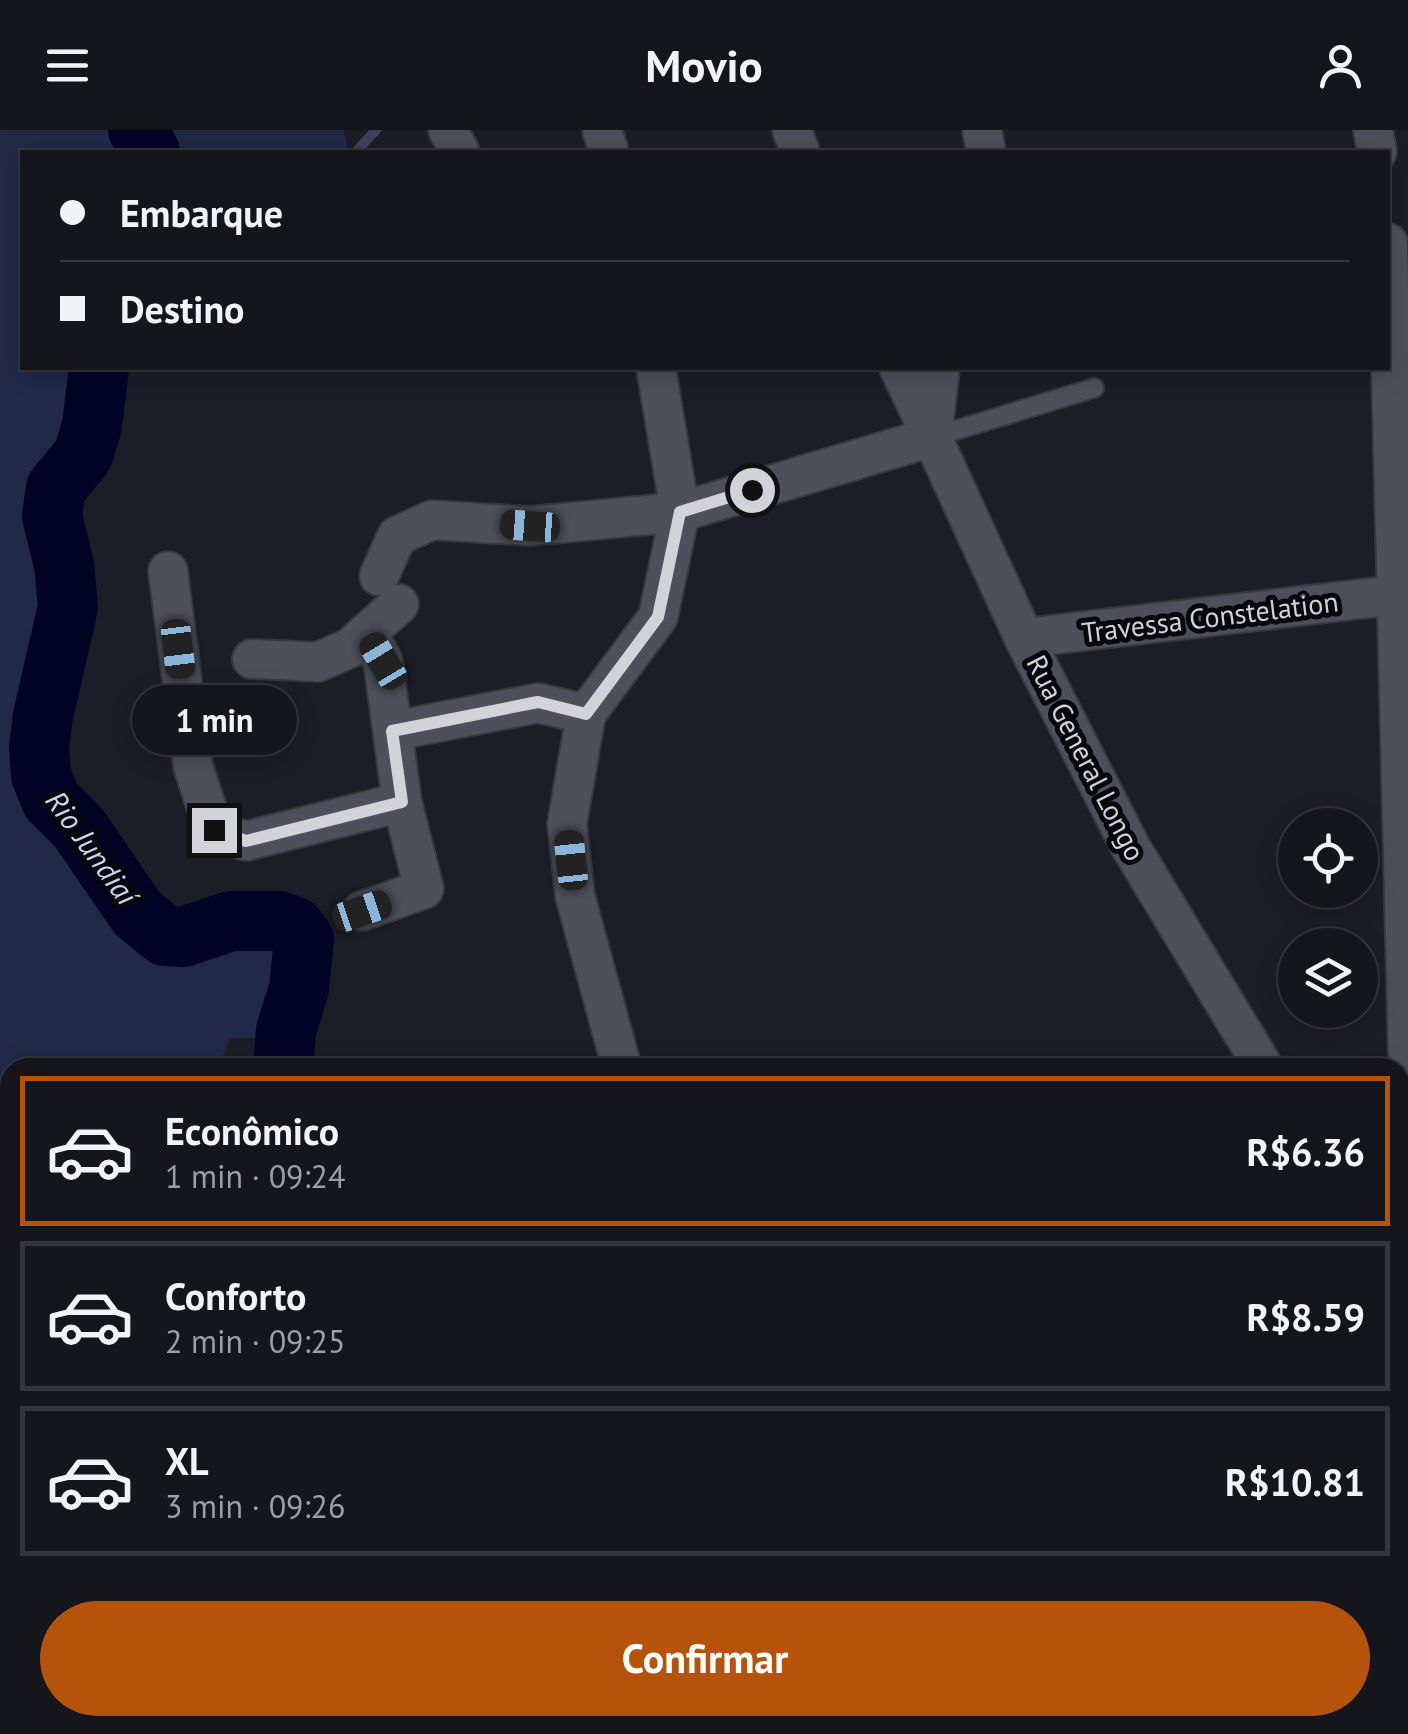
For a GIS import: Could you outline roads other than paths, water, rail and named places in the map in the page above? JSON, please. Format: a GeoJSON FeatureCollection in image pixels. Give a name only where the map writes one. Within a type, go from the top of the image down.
{"type":"FeatureCollection","features":[{"type":"Feature","properties":{"kind":"street"},"geometry":{"type":"LineString","coordinates":[[1390,285],[1408,1058]]}},
{"type":"Feature","properties":{"kind":"street"},"geometry":{"type":"LineString","coordinates":[[619,1058],[574,896],[567,824],[586,714],[658,617],[680,512],[656,370]]}},
{"type":"Feature","properties":{"kind":"street","name":"Rua General Longo"},"geometry":{"type":"LineString","coordinates":[[900,370],[1024,638],[1130,846],[1258,1058]]}},
{"type":"Feature","properties":{"kind":"street"},"geometry":{"type":"LineString","coordinates":[[252,658],[318,662],[350,648],[366,633],[389,590],[397,536],[432,520],[530,526],[680,512],[932,437],[940,370]]}},
{"type":"Feature","properties":{"kind":"street"},"geometry":{"type":"LineString","coordinates":[[168,571],[193,766],[214,830],[246,841],[402,802]]}},
{"type":"Feature","properties":{"kind":"street","name":"Travessa Constelation"},"geometry":{"type":"LineString","coordinates":[[1024,638],[1395,595]]}},
{"type":"Feature","properties":{"kind":"street"},"geometry":{"type":"LineString","coordinates":[[362,911],[424,889],[402,802],[383,661],[366,633]]}},
{"type":"Feature","properties":{"kind":"street"},"geometry":{"type":"LineString","coordinates":[[392,731],[538,702],[586,714]]}},
{"type":"Feature","properties":{"kind":"lane"},"geometry":{"type":"LineString","coordinates":[[932,437],[1094,388]]}},
{"type":"Feature","properties":{"kind":"waterway","name":"Rio Jundiaí"},"geometry":{"type":"LineString","coordinates":[[138,130],[149,150]]}},
{"type":"Feature","properties":{"kind":"waterway"},"geometry":{"type":"LineString","coordinates":[[358,150],[376,130]]}},
{"type":"Feature","properties":{"kind":"waterway","name":"Rio Jundiaí"},"geometry":{"type":"LineString","coordinates":[[99,370],[92,426],[83,455],[56,488],[52,516],[64,565],[68,607],[43,716],[41,775],[51,800],[79,828],[137,913],[165,936],[183,937],[231,921],[280,921],[295,927],[304,939],[299,989],[286,1030],[284,1058]]}}]}
